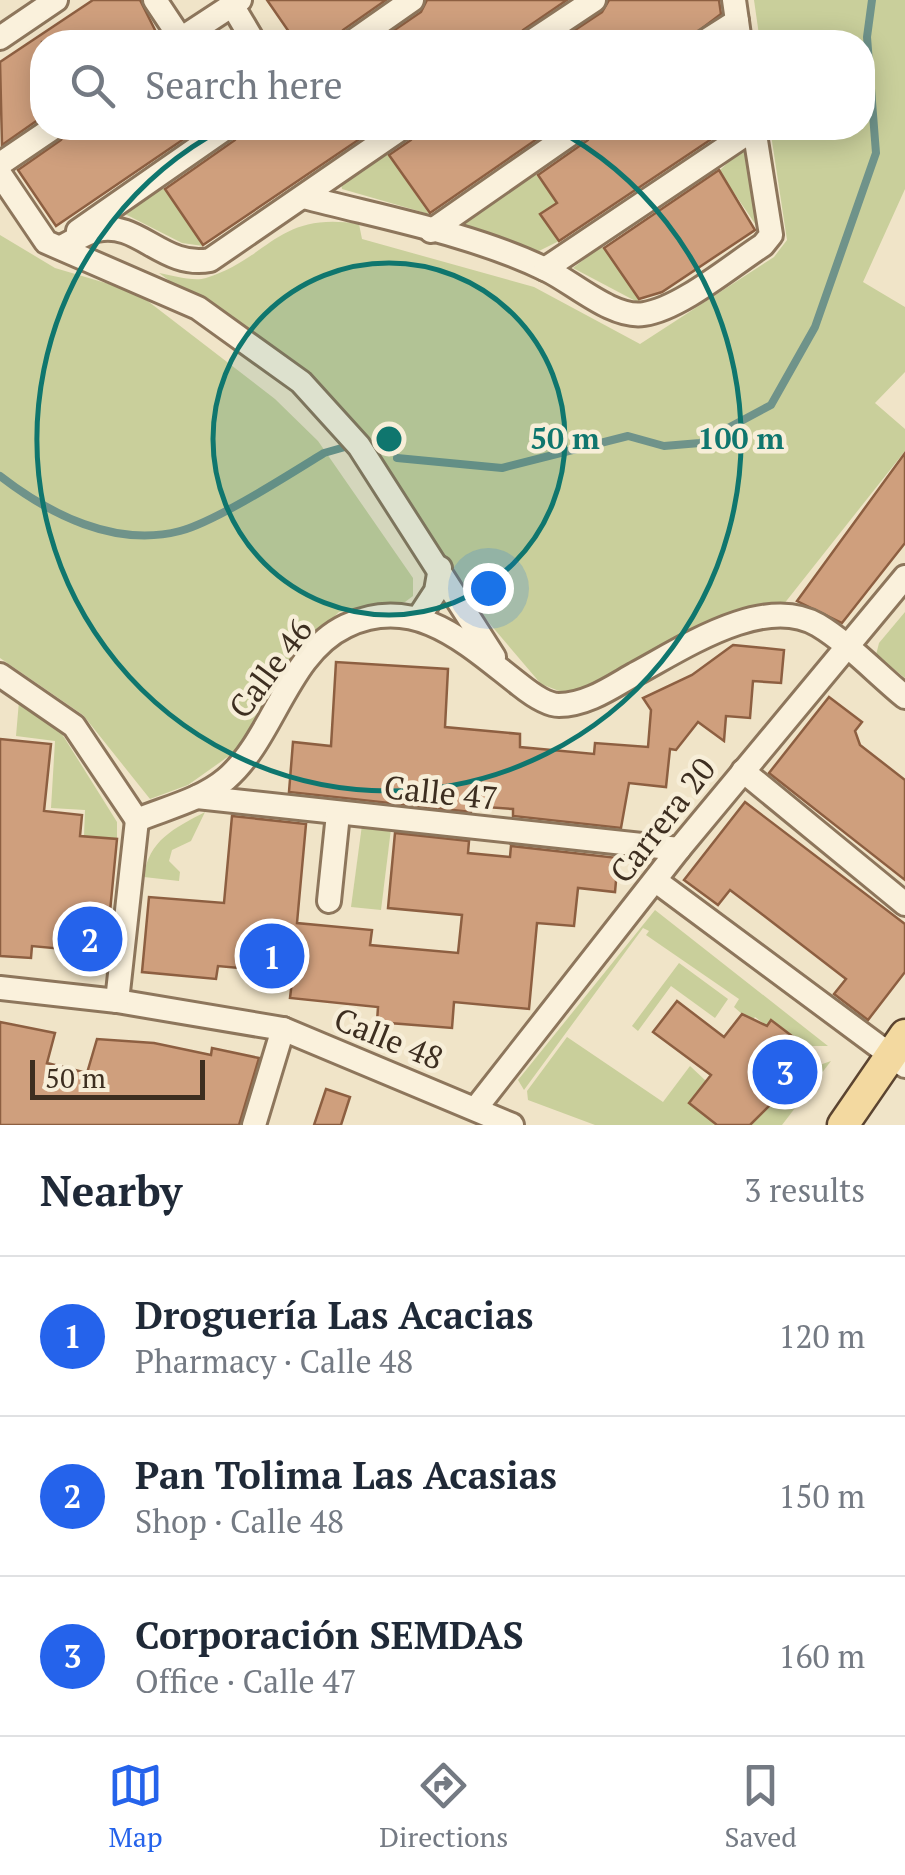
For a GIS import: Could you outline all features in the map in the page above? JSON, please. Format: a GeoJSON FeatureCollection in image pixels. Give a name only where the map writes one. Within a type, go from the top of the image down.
{"type":"FeatureCollection","features":[{"type":"Feature","properties":{"kind":"main road"},"geometry":{"type":"LineString","coordinates":[[843,1122],[899,1053]]}},
{"type":"Feature","properties":{"kind":"street"},"geometry":{"type":"LineString","coordinates":[[0,38],[56,0]]}},
{"type":"Feature","properties":{"kind":"street"},"geometry":{"type":"LineString","coordinates":[[156,0],[172,30]]}},
{"type":"Feature","properties":{"kind":"street"},"geometry":{"type":"LineString","coordinates":[[369,30],[412,0]]}},
{"type":"Feature","properties":{"kind":"street"},"geometry":{"type":"LineString","coordinates":[[552,30],[594,0]]}},
{"type":"Feature","properties":{"kind":"street"},"geometry":{"type":"LineString","coordinates":[[195,30],[236,3],[248,30]]}},
{"type":"Feature","properties":{"kind":"street"},"geometry":{"type":"LineString","coordinates":[[0,17],[26,20]]}},
{"type":"Feature","properties":{"kind":"street"},"geometry":{"type":"LineString","coordinates":[[0,164],[35,140]]}},
{"type":"Feature","properties":{"kind":"street"},"geometry":{"type":"LineString","coordinates":[[61,247],[85,224],[208,140]]}},
{"type":"Feature","properties":{"kind":"street"},"geometry":{"type":"LineString","coordinates":[[61,247],[96,230],[113,229],[128,232],[169,257],[192,264],[210,260],[384,140]]}},
{"type":"Feature","properties":{"kind":"street"},"geometry":{"type":"LineString","coordinates":[[431,231],[561,140]]}},
{"type":"Feature","properties":{"kind":"street"},"geometry":{"type":"LineString","coordinates":[[545,269],[736,140]]}},
{"type":"Feature","properties":{"kind":"street"},"geometry":{"type":"LineString","coordinates":[[304,198],[431,231],[545,269],[616,308],[640,316],[663,309],[763,245],[771,235],[756,140]]}},
{"type":"Feature","properties":{"kind":"street"},"geometry":{"type":"LineString","coordinates":[[0,174],[46,242],[198,308],[301,382],[359,446],[503,672]]}},
{"type":"Feature","properties":{"kind":"street"},"geometry":{"type":"LineString","coordinates":[[420,617],[436,591],[440,568]]}},
{"type":"Feature","properties":{"kind":"street","name":"Carrera 20"},"geometry":{"type":"LineString","coordinates":[[476,1108],[679,849],[905,577]]}},
{"type":"Feature","properties":{"kind":"street","name":"Calle 46"},"geometry":{"type":"LineString","coordinates":[[137,820],[197,797],[225,780],[244,759],[299,672],[342,627],[372,616],[420,617],[456,635],[503,672],[555,705],[583,702],[728,624],[797,616],[818,625],[905,697]]}},
{"type":"Feature","properties":{"kind":"street"},"geometry":{"type":"LineString","coordinates":[[0,675],[74,726],[137,820],[117,1001]]}},
{"type":"Feature","properties":{"kind":"street"},"geometry":{"type":"LineString","coordinates":[[743,771],[905,904]]}},
{"type":"Feature","properties":{"kind":"street","name":"Calle 47"},"geometry":{"type":"LineString","coordinates":[[197,797],[679,849]]}},
{"type":"Feature","properties":{"kind":"street"},"geometry":{"type":"LineString","coordinates":[[329,901],[338,814]]}},
{"type":"Feature","properties":{"kind":"street"},"geometry":{"type":"LineString","coordinates":[[656,881],[899,1053]]}},
{"type":"Feature","properties":{"kind":"street","name":"Calle 48"},"geometry":{"type":"LineString","coordinates":[[0,988],[117,1001],[283,1029],[512,1125]]}},
{"type":"Feature","properties":{"kind":"street"},"geometry":{"type":"LineString","coordinates":[[254,1125],[283,1029]]}},
{"type":"Feature","properties":{"kind":"green space"},"geometry":{"type":"Polygon","coordinates":[[[754,0],[905,0],[905,189],[863,282],[905,307],[905,372],[875,403],[905,429],[905,451],[776,614],[722,615],[582,692],[567,694],[541,684],[450,577],[289,370],[159,273],[206,278],[291,230],[332,222],[359,224],[362,239],[534,287],[640,344],[774,257],[787,240],[772,140],[875,140],[875,30],[758,30],[754,0]]]}},
{"type":"Feature","properties":{"kind":"green space"},"geometry":{"type":"Polygon","coordinates":[[[744,151],[758,228],[719,171],[744,151]]]}},
{"type":"Feature","properties":{"kind":"green space"},"geometry":{"type":"Polygon","coordinates":[[[386,153],[429,214],[342,189],[341,184],[386,153]]]}},
{"type":"Feature","properties":{"kind":"green space"},"geometry":{"type":"Polygon","coordinates":[[[534,172],[557,203],[540,214],[559,241],[539,251],[459,226],[459,222],[534,172]]]}},
{"type":"Feature","properties":{"kind":"green space"},"geometry":{"type":"Polygon","coordinates":[[[158,189],[165,189],[203,246],[182,243],[125,214],[158,189]]]}},
{"type":"Feature","properties":{"kind":"green space"},"geometry":{"type":"Polygon","coordinates":[[[0,235],[55,268],[136,292],[275,399],[318,441],[413,578],[413,596],[405,602],[339,612],[289,661],[236,751],[188,785],[150,799],[83,715],[0,658],[0,235]]]}},
{"type":"Feature","properties":{"kind":"green space"},"geometry":{"type":"Polygon","coordinates":[[[600,247],[604,248],[643,305],[573,268],[600,247]]]}},
{"type":"Feature","properties":{"kind":"green space"},"geometry":{"type":"Polygon","coordinates":[[[905,612],[905,678],[876,655],[879,643],[905,612]]]}},
{"type":"Feature","properties":{"kind":"green space"},"geometry":{"type":"Polygon","coordinates":[[[19,701],[62,734],[117,822],[117,839],[84,836],[85,810],[51,808],[55,741],[16,736],[19,701]]]}},
{"type":"Feature","properties":{"kind":"green space"},"geometry":{"type":"Polygon","coordinates":[[[205,812],[191,841],[172,850],[169,861],[180,872],[179,881],[144,877],[157,844],[205,812]]]}},
{"type":"Feature","properties":{"kind":"green space"},"geometry":{"type":"Polygon","coordinates":[[[362,825],[391,829],[381,910],[351,907],[362,825]]]}},
{"type":"Feature","properties":{"kind":"green space"},"geometry":{"type":"Polygon","coordinates":[[[655,910],[828,1046],[805,1046],[771,1020],[767,1026],[755,1017],[751,1022],[734,1007],[739,999],[646,935],[649,931],[643,928],[524,1090],[518,1080],[655,910]]]}},
{"type":"Feature","properties":{"kind":"green space"},"geometry":{"type":"Polygon","coordinates":[[[679,963],[728,999],[715,1018],[671,986],[638,1031],[632,1026],[679,963]]]}},
{"type":"Feature","properties":{"kind":"green space"},"geometry":{"type":"Polygon","coordinates":[[[567,1037],[663,1102],[690,1066],[706,1081],[689,1103],[717,1125],[595,1125],[528,1100],[527,1091],[567,1037]]]}},
{"type":"Feature","properties":{"kind":"green space"},"geometry":{"type":"Polygon","coordinates":[[[831,1061],[782,1125],[750,1125],[777,1098],[783,1102],[808,1069],[831,1061]]]}},
{"type":"Feature","properties":{"kind":"building"},"geometry":{"type":"Polygon","coordinates":[[[93,0],[140,0],[155,30],[48,30],[93,0]]]}},
{"type":"Feature","properties":{"kind":"building"},"geometry":{"type":"Polygon","coordinates":[[[267,0],[386,0],[343,30],[288,30],[267,0]]]}},
{"type":"Feature","properties":{"kind":"building"},"geometry":{"type":"Polygon","coordinates":[[[427,0],[567,0],[523,30],[395,30],[421,12],[427,0]]]}},
{"type":"Feature","properties":{"kind":"building"},"geometry":{"type":"Polygon","coordinates":[[[609,0],[719,0],[721,14],[700,30],[575,30],[602,12],[609,0]]]}},
{"type":"Feature","properties":{"kind":"building"},"geometry":{"type":"Polygon","coordinates":[[[30,42],[30,125],[2,145],[0,62],[30,42]]]}},
{"type":"Feature","properties":{"kind":"building"},"geometry":{"type":"Polygon","coordinates":[[[61,140],[182,140],[56,226],[18,170],[61,140]]]}},
{"type":"Feature","properties":{"kind":"building"},"geometry":{"type":"Polygon","coordinates":[[[235,140],[358,140],[203,245],[165,189],[235,140]]]}},
{"type":"Feature","properties":{"kind":"building"},"geometry":{"type":"Polygon","coordinates":[[[411,140],[536,140],[430,213],[389,155],[411,140]]]}},
{"type":"Feature","properties":{"kind":"building"},"geometry":{"type":"Polygon","coordinates":[[[588,140],[710,140],[559,241],[540,214],[557,203],[538,175],[588,140]]]}},
{"type":"Feature","properties":{"kind":"building"},"geometry":{"type":"Polygon","coordinates":[[[719,170],[755,230],[662,292],[639,299],[604,248],[719,170]]]}},
{"type":"Feature","properties":{"kind":"building"},"geometry":{"type":"Polygon","coordinates":[[[905,453],[905,543],[842,623],[797,601],[905,453]]]}},
{"type":"Feature","properties":{"kind":"building"},"geometry":{"type":"Polygon","coordinates":[[[733,645],[784,650],[781,683],[753,681],[750,718],[726,716],[724,741],[698,722],[676,750],[670,749],[666,787],[629,783],[621,828],[513,816],[513,809],[472,806],[471,812],[289,792],[293,742],[331,746],[336,662],[448,669],[445,727],[520,734],[520,747],[594,754],[595,743],[648,747],[651,710],[643,698],[692,675],[733,645]]]}},
{"type":"Feature","properties":{"kind":"building"},"geometry":{"type":"Polygon","coordinates":[[[829,697],[862,722],[855,731],[860,745],[905,780],[905,880],[769,773],[829,697]]]}},
{"type":"Feature","properties":{"kind":"building"},"geometry":{"type":"Polygon","coordinates":[[[0,739],[51,744],[44,811],[82,815],[80,836],[117,839],[106,953],[32,946],[31,958],[0,956],[0,739]]]}},
{"type":"Feature","properties":{"kind":"building"},"geometry":{"type":"Polygon","coordinates":[[[745,802],[905,924],[905,972],[868,1020],[834,994],[846,979],[763,915],[730,890],[718,905],[684,880],[745,802]]]}},
{"type":"Feature","properties":{"kind":"building"},"geometry":{"type":"Polygon","coordinates":[[[232,816],[306,824],[297,923],[372,930],[370,945],[458,953],[462,915],[388,908],[395,833],[469,841],[468,853],[510,857],[511,846],[618,858],[615,892],[578,888],[574,926],[537,923],[529,1009],[454,1002],[452,1028],[377,1022],[378,1007],[290,998],[293,973],[218,966],[216,979],[142,972],[149,897],[224,903],[232,816]]]}},
{"type":"Feature","properties":{"kind":"building"},"geometry":{"type":"Polygon","coordinates":[[[677,1001],[724,1037],[742,1014],[767,1026],[771,1020],[805,1046],[808,1069],[782,1102],[777,1098],[750,1125],[717,1125],[689,1103],[711,1075],[653,1032],[677,1001]]]}},
{"type":"Feature","properties":{"kind":"building"},"geometry":{"type":"Polygon","coordinates":[[[0,1022],[55,1033],[47,1063],[87,1073],[97,1039],[154,1043],[211,1055],[212,1048],[259,1058],[239,1125],[0,1125],[0,1022]]]}},
{"type":"Feature","properties":{"kind":"building"},"geometry":{"type":"Polygon","coordinates":[[[326,1089],[350,1097],[341,1125],[314,1125],[326,1089]]]}},
{"type":"Feature","properties":{"kind":"waterway"},"geometry":{"type":"LineString","coordinates":[[868,30],[872,0]]}},
{"type":"Feature","properties":{"kind":"waterway"},"geometry":{"type":"LineString","coordinates":[[397,458],[502,468],[628,436],[664,446],[700,443],[771,405],[815,327],[876,153],[875,140]]}},
{"type":"Feature","properties":{"kind":"waterway"},"geometry":{"type":"LineString","coordinates":[[0,476],[40,503],[84,524],[131,535],[156,535],[195,526],[324,453],[345,447]]}},
{"type":"Feature","properties":{"kind":"place","name":"Pan Tolima Las Acasias"},"geometry":{"type":"Point","coordinates":[90,939]}},
{"type":"Feature","properties":{"kind":"place","name":"Droguería Las Acacias"},"geometry":{"type":"Point","coordinates":[272,956]}},
{"type":"Feature","properties":{"kind":"place","name":"Corporación SEMDAS"},"geometry":{"type":"Point","coordinates":[785,1072]}}]}
